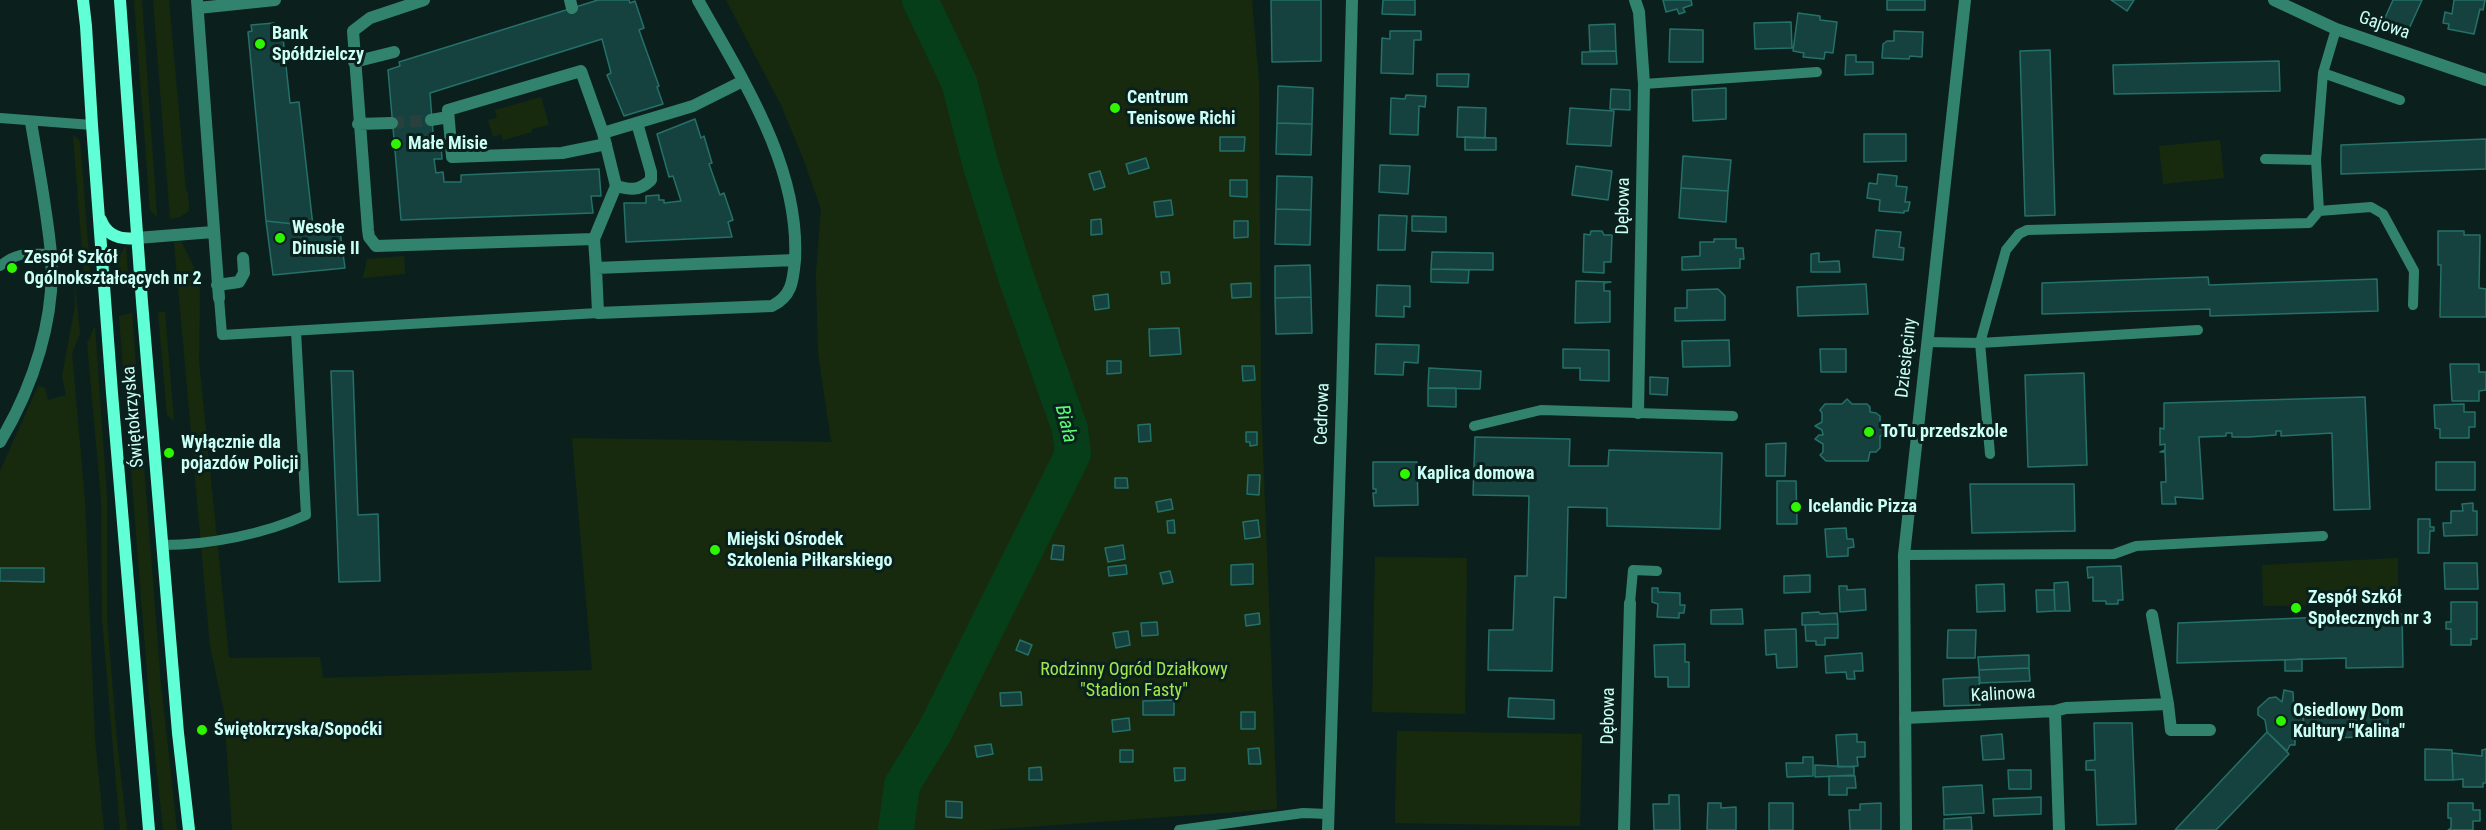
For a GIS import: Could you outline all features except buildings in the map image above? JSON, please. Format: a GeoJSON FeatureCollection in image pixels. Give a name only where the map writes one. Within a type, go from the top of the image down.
{"type":"FeatureCollection","features":[{"type":"Feature","properties":{"kind":"main road","name":"Świętokrzyska"},"geometry":{"type":"LineString","coordinates":[[83,0],[87,26],[99,216],[149,830]]}},
{"type":"Feature","properties":{"kind":"main road","name":"Świętokrzyska"},"geometry":{"type":"LineString","coordinates":[[120,0],[137,238],[189,830]]}},
{"type":"Feature","properties":{"kind":"main road"},"geometry":{"type":"LineString","coordinates":[[99,216],[103,226],[117,238],[137,238]]}},
{"type":"Feature","properties":{"kind":"street"},"geometry":{"type":"LineString","coordinates":[[219,298],[198,4],[275,0]]}},
{"type":"Feature","properties":{"kind":"street"},"geometry":{"type":"LineString","coordinates":[[424,0],[370,18],[353,31],[358,124],[368,230],[372,242],[376,246],[393,247],[594,239]]}},
{"type":"Feature","properties":{"kind":"street"},"geometry":{"type":"LineString","coordinates":[[698,0],[743,81],[770,136],[791,205],[796,237],[792,289],[779,302],[772,306],[598,313],[594,239],[616,186],[605,138],[581,71],[448,110],[452,157],[562,153],[605,138],[637,123],[693,106],[743,81]]}},
{"type":"Feature","properties":{"kind":"street","name":"Cedrowa"},"geometry":{"type":"LineString","coordinates":[[1328,830],[1352,0]]}},
{"type":"Feature","properties":{"kind":"street","name":"Dębowa"},"geometry":{"type":"LineString","coordinates":[[1635,0],[1639,12],[1644,84],[1638,413]]}},
{"type":"Feature","properties":{"kind":"street","name":"Dziesięciny"},"geometry":{"type":"LineString","coordinates":[[1906,830],[1905,555],[1965,0]]}},
{"type":"Feature","properties":{"kind":"street","name":"Gajowa"},"geometry":{"type":"LineString","coordinates":[[2274,0],[2336,29],[2486,80]]}},
{"type":"Feature","properties":{"kind":"street"},"geometry":{"type":"LineString","coordinates":[[354,62],[394,52]]}},
{"type":"Feature","properties":{"kind":"street"},"geometry":{"type":"LineString","coordinates":[[431,120],[448,117]]}},
{"type":"Feature","properties":{"kind":"street"},"geometry":{"type":"LineString","coordinates":[[0,442],[18,413],[35,366],[50,298],[51,254],[31,122]]}},
{"type":"Feature","properties":{"kind":"street"},"geometry":{"type":"LineString","coordinates":[[358,124],[392,123]]}},
{"type":"Feature","properties":{"kind":"street"},"geometry":{"type":"LineString","coordinates":[[616,186],[633,190],[643,188],[651,180],[651,172],[637,123]]}},
{"type":"Feature","properties":{"kind":"street"},"geometry":{"type":"LineString","coordinates":[[137,238],[213,232]]}},
{"type":"Feature","properties":{"kind":"street"},"geometry":{"type":"LineString","coordinates":[[217,285],[238,282],[244,273],[243,258]]}},
{"type":"Feature","properties":{"kind":"street"},"geometry":{"type":"LineString","coordinates":[[596,268],[795,260]]}},
{"type":"Feature","properties":{"kind":"street","name":"Dębowa"},"geometry":{"type":"LineString","coordinates":[[1624,830],[1630,603]]}},
{"type":"Feature","properties":{"kind":"street"},"geometry":{"type":"LineString","coordinates":[[2152,615],[2171,730],[2210,730]]}},
{"type":"Feature","properties":{"kind":"street"},"geometry":{"type":"LineString","coordinates":[[2055,711],[2066,708],[2168,704]]}},
{"type":"Feature","properties":{"kind":"street","name":"Kalinowa"},"geometry":{"type":"LineString","coordinates":[[1905,718],[2055,711],[2059,830]]}},
{"type":"Feature","properties":{"kind":"lane"},"geometry":{"type":"LineString","coordinates":[[1990,454],[1980,343],[2006,250],[2019,234],[2027,230],[2309,223],[2319,211],[2316,160],[2323,73],[2336,29]]}},
{"type":"Feature","properties":{"kind":"lane"},"geometry":{"type":"LineString","coordinates":[[1644,84],[1816,72]]}},
{"type":"Feature","properties":{"kind":"lane"},"geometry":{"type":"LineString","coordinates":[[2323,73],[2400,100]]}},
{"type":"Feature","properties":{"kind":"lane"},"geometry":{"type":"LineString","coordinates":[[0,118],[92,125]]}},
{"type":"Feature","properties":{"kind":"lane"},"geometry":{"type":"LineString","coordinates":[[2265,159],[2316,160]]}},
{"type":"Feature","properties":{"kind":"lane"},"geometry":{"type":"LineString","coordinates":[[2319,211],[2372,207],[2383,214],[2414,271],[2413,304]]}},
{"type":"Feature","properties":{"kind":"lane"},"geometry":{"type":"LineString","coordinates":[[0,266],[10,257],[22,254],[51,254]]}},
{"type":"Feature","properties":{"kind":"lane"},"geometry":{"type":"LineString","coordinates":[[219,298],[222,335],[598,313]]}},
{"type":"Feature","properties":{"kind":"lane"},"geometry":{"type":"LineString","coordinates":[[1927,342],[1980,343],[2198,330]]}},
{"type":"Feature","properties":{"kind":"lane"},"geometry":{"type":"LineString","coordinates":[[163,545],[194,545],[279,527],[306,514],[296,331]]}},
{"type":"Feature","properties":{"kind":"lane"},"geometry":{"type":"LineString","coordinates":[[1474,426],[1541,410],[1733,416]]}},
{"type":"Feature","properties":{"kind":"lane"},"geometry":{"type":"LineString","coordinates":[[1905,555],[2114,554],[2136,546],[2323,536]]}},
{"type":"Feature","properties":{"kind":"lane"},"geometry":{"type":"LineString","coordinates":[[1630,603],[1633,570],[1657,571]]}},
{"type":"Feature","properties":{"kind":"lane"},"geometry":{"type":"LineString","coordinates":[[1179,830],[1303,813],[1328,814]]}},
{"type":"Feature","properties":{"kind":"green space"},"geometry":{"type":"Polygon","coordinates":[[[134,0],[142,0],[157,217],[150,210],[134,0]]]}},
{"type":"Feature","properties":{"kind":"green space"},"geometry":{"type":"Polygon","coordinates":[[[153,0],[169,0],[186,191],[188,192],[189,211],[180,217],[170,219],[153,0]]]}},
{"type":"Feature","properties":{"kind":"green space","name":"Rodzinny Ogród Działkowy \"Stadion Fasty\""},"geometry":{"type":"Polygon","coordinates":[[[726,0],[1252,0],[1259,81],[1261,401],[1277,809],[986,830],[232,830],[224,711],[210,646],[174,242],[181,241],[200,280],[199,361],[229,658],[320,657],[323,678],[592,670],[572,438],[833,442],[831,441],[818,352],[816,273],[821,209],[781,105],[726,0]]]}},
{"type":"Feature","properties":{"kind":"green space"},"geometry":{"type":"Polygon","coordinates":[[[541,97],[549,125],[503,140],[501,134],[493,137],[488,120],[497,118],[495,110],[541,97]]]}},
{"type":"Feature","properties":{"kind":"green space"},"geometry":{"type":"Polygon","coordinates":[[[73,135],[80,141],[91,281],[84,276],[73,135]]]}},
{"type":"Feature","properties":{"kind":"green space"},"geometry":{"type":"Polygon","coordinates":[[[2220,140],[2224,178],[2163,184],[2159,146],[2220,140]]]}},
{"type":"Feature","properties":{"kind":"green space"},"geometry":{"type":"Polygon","coordinates":[[[126,245],[129,288],[117,279],[115,263],[126,245]]]}},
{"type":"Feature","properties":{"kind":"green space"},"geometry":{"type":"Polygon","coordinates":[[[404,256],[405,274],[363,278],[367,259],[404,256]]]}},
{"type":"Feature","properties":{"kind":"green space"},"geometry":{"type":"Polygon","coordinates":[[[74,276],[80,334],[72,353],[85,501],[95,740],[104,830],[0,830],[0,471],[38,386],[45,388],[48,400],[66,395],[62,376],[75,306],[74,276]]]}},
{"type":"Feature","properties":{"kind":"green space"},"geometry":{"type":"Polygon","coordinates":[[[158,312],[165,312],[174,421],[167,415],[158,312]]]}},
{"type":"Feature","properties":{"kind":"green space"},"geometry":{"type":"Polygon","coordinates":[[[132,313],[161,684],[177,830],[163,830],[148,686],[119,316],[132,313]]]}},
{"type":"Feature","properties":{"kind":"green space"},"geometry":{"type":"Polygon","coordinates":[[[95,326],[107,498],[107,618],[127,830],[120,830],[102,619],[101,499],[87,343],[95,326]]]}},
{"type":"Feature","properties":{"kind":"green space"},"geometry":{"type":"Polygon","coordinates":[[[1375,557],[1467,558],[1465,714],[1372,712],[1375,557]]]}},
{"type":"Feature","properties":{"kind":"green space"},"geometry":{"type":"Polygon","coordinates":[[[2398,558],[2398,604],[2263,606],[2262,565],[2398,558]]]}},
{"type":"Feature","properties":{"kind":"green space"},"geometry":{"type":"Polygon","coordinates":[[[1397,731],[1582,734],[1580,826],[1395,823],[1397,731]]]}},
{"type":"Feature","properties":{"kind":"waterway","name":"Biała"},"geometry":{"type":"LineString","coordinates":[[896,830],[902,785],[935,731],[1073,454],[1070,429],[1016,277],[981,166],[959,82],[920,0]]}},
{"type":"Feature","properties":{"kind":"tunnel"},"geometry":{"type":"LineString","coordinates":[[392,123],[431,120]]}},
{"type":"Feature","properties":{"kind":"place","name":"Bank Spółdzielczy"},"geometry":{"type":"Point","coordinates":[260,44]}},
{"type":"Feature","properties":{"kind":"place","name":"Centrum Tenisowe Richi"},"geometry":{"type":"Point","coordinates":[1115,108]}},
{"type":"Feature","properties":{"kind":"place","name":"Małe Misie"},"geometry":{"type":"Point","coordinates":[396,144]}},
{"type":"Feature","properties":{"kind":"place","name":"Wesołe Dinusie II"},"geometry":{"type":"Point","coordinates":[280,238]}},
{"type":"Feature","properties":{"kind":"place","name":"Zespół Szkół Ogólnokształcących nr 2"},"geometry":{"type":"Point","coordinates":[12,268]}},
{"type":"Feature","properties":{"kind":"place","name":"ToTu przedszkole"},"geometry":{"type":"Point","coordinates":[1869,432]}},
{"type":"Feature","properties":{"kind":"place","name":"Wyłącznie dla pojazdów Policji"},"geometry":{"type":"Point","coordinates":[169,453]}},
{"type":"Feature","properties":{"kind":"place","name":"Kaplica domowa"},"geometry":{"type":"Point","coordinates":[1405,474]}},
{"type":"Feature","properties":{"kind":"place","name":"Icelandic Pizza"},"geometry":{"type":"Point","coordinates":[1796,507]}},
{"type":"Feature","properties":{"kind":"place","name":"Miejski Ośrodek Szkolenia Piłkarskiego"},"geometry":{"type":"Point","coordinates":[715,550]}},
{"type":"Feature","properties":{"kind":"place","name":"Zespół Szkół Społecznych nr 3"},"geometry":{"type":"Point","coordinates":[2296,608]}},
{"type":"Feature","properties":{"kind":"place","name":"Osiedlowy Dom Kultury \"Kalina\""},"geometry":{"type":"Point","coordinates":[2281,721]}},
{"type":"Feature","properties":{"kind":"place","name":"Świętokrzyska/Sopoćki"},"geometry":{"type":"Point","coordinates":[202,730]}}]}
